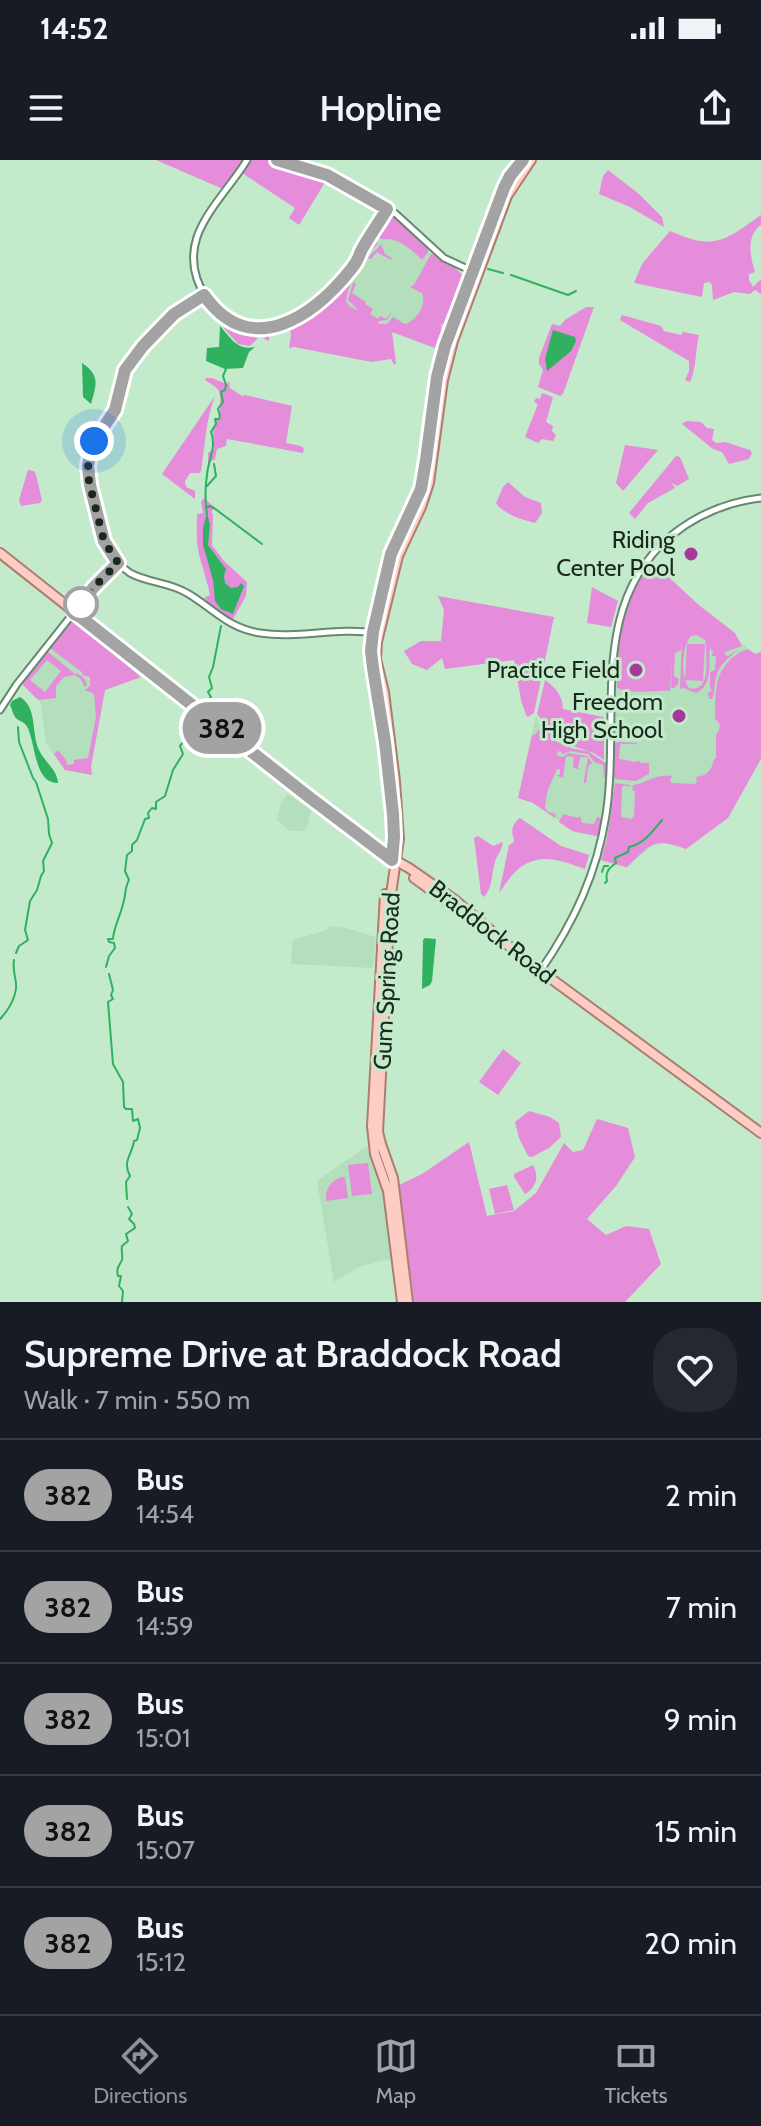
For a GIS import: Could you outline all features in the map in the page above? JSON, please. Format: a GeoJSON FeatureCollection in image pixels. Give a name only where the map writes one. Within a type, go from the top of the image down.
{"type":"FeatureCollection","features":[{"type":"Feature","properties":{"kind":"main road","name":"Gum Spring Road"},"geometry":{"type":"LineString","coordinates":[[408,1302],[393,1178],[378,1132],[394,837],[385,742],[371,651],[401,548],[427,491],[446,365],[456,329],[504,188],[523,160]]}},
{"type":"Feature","properties":{"kind":"main road","name":"Gum Spring Road"},"geometry":{"type":"LineString","coordinates":[[376,633],[391,554],[421,489],[440,363],[447,339],[507,196],[531,160]]}},
{"type":"Feature","properties":{"kind":"main road"},"geometry":{"type":"LineString","coordinates":[[442,392],[451,355]]}},
{"type":"Feature","properties":{"kind":"main road","name":"Braddock Road"},"geometry":{"type":"LineString","coordinates":[[0,556],[325,810],[482,927],[514,955],[639,1042],[761,1133]]}},
{"type":"Feature","properties":{"kind":"main road","name":"Braddock Road"},"geometry":{"type":"LineString","coordinates":[[73,614],[305,801],[394,863],[441,891],[540,972]]}},
{"type":"Feature","properties":{"kind":"main road"},"geometry":{"type":"LineString","coordinates":[[178,699],[207,717]]}},
{"type":"Feature","properties":{"kind":"main road"},"geometry":{"type":"LineString","coordinates":[[305,801],[325,810]]}},
{"type":"Feature","properties":{"kind":"main road"},"geometry":{"type":"LineString","coordinates":[[339,826],[358,835]]}},
{"type":"Feature","properties":{"kind":"main road","name":"Gum Spring Road"},"geometry":{"type":"LineString","coordinates":[[394,863],[386,884],[384,906],[372,1126],[375,1154],[388,1191],[402,1302]]}},
{"type":"Feature","properties":{"kind":"main road"},"geometry":{"type":"LineString","coordinates":[[446,901],[476,917]]}},
{"type":"Feature","properties":{"kind":"street"},"geometry":{"type":"LineString","coordinates":[[247,160],[206,220],[194,253],[194,270],[204,295],[215,309],[232,321],[252,327],[272,327],[302,316],[333,290],[348,272],[384,213]]}},
{"type":"Feature","properties":{"kind":"street"},"geometry":{"type":"LineString","coordinates":[[277,160],[327,175],[375,203],[384,213],[396,216],[444,258],[476,272]]}},
{"type":"Feature","properties":{"kind":"street"},"geometry":{"type":"LineString","coordinates":[[204,295],[174,314],[134,355],[121,380],[115,410],[92,445],[88,466],[90,485],[104,541],[118,563],[129,572],[176,586],[225,621],[249,631],[277,634],[376,633]]}},
{"type":"Feature","properties":{"kind":"street"},"geometry":{"type":"LineString","coordinates":[[540,972],[559,944],[583,896],[601,842],[610,788],[614,652],[617,626],[630,588],[653,553],[690,522],[734,503],[761,498]]}},
{"type":"Feature","properties":{"kind":"street"},"geometry":{"type":"LineString","coordinates":[[0,710],[94,587],[118,563]]}},
{"type":"Feature","properties":{"kind":"shaded area"},"geometry":{"type":"Polygon","coordinates":[[[156,160],[243,160],[223,189],[156,160]]]}},
{"type":"Feature","properties":{"kind":"shaded area"},"geometry":{"type":"Polygon","coordinates":[[[251,160],[268,160],[327,179],[299,225],[289,218],[295,208],[242,173],[251,160]]]}},
{"type":"Feature","properties":{"kind":"shaded area"},"geometry":{"type":"Polygon","coordinates":[[[608,170],[662,217],[664,227],[630,207],[599,194],[603,176],[608,170]]]}},
{"type":"Feature","properties":{"kind":"shaded area"},"geometry":{"type":"Polygon","coordinates":[[[389,214],[428,247],[423,259],[401,243],[375,235],[389,214]]]}},
{"type":"Feature","properties":{"kind":"shaded area"},"geometry":{"type":"Polygon","coordinates":[[[761,215],[761,225],[751,240],[755,272],[749,274],[749,280],[753,287],[761,279],[761,294],[755,290],[750,294],[734,292],[713,300],[709,282],[704,283],[702,297],[634,283],[642,264],[670,231],[709,242],[728,237],[761,215]]]}},
{"type":"Feature","properties":{"kind":"shaded area"},"geometry":{"type":"Polygon","coordinates":[[[388,220],[409,230],[431,254],[425,293],[443,319],[441,332],[435,348],[392,332],[372,362],[345,357],[297,330],[344,292],[388,220]]]}},
{"type":"Feature","properties":{"kind":"shaded area"},"geometry":{"type":"Polygon","coordinates":[[[372,241],[378,243],[364,258],[349,289],[346,301],[359,311],[348,300],[354,282],[352,293],[373,309],[370,314],[386,319],[392,311],[387,320],[378,324],[387,324],[393,317],[405,324],[413,320],[422,307],[422,293],[410,287],[431,254],[445,259],[463,276],[443,325],[441,323],[435,348],[392,332],[394,365],[391,359],[372,362],[289,348],[289,326],[331,296],[352,273],[372,241]]]}},
{"type":"Feature","properties":{"kind":"shaded area"},"geometry":{"type":"Polygon","coordinates":[[[381,244],[391,260],[377,252],[371,259],[368,258],[355,279],[363,263],[381,244]]]}},
{"type":"Feature","properties":{"kind":"shaded area"},"geometry":{"type":"Polygon","coordinates":[[[209,305],[237,324],[269,330],[269,341],[264,339],[266,333],[250,346],[238,344],[223,327],[222,321],[208,308],[209,305]]]}},
{"type":"Feature","properties":{"kind":"shaded area"},"geometry":{"type":"Polygon","coordinates":[[[586,307],[594,307],[563,394],[560,396],[538,387],[543,370],[539,358],[552,324],[560,326],[586,307]]]}},
{"type":"Feature","properties":{"kind":"shaded area"},"geometry":{"type":"Polygon","coordinates":[[[622,315],[661,326],[664,331],[699,335],[690,382],[685,380],[689,361],[620,320],[622,315]]]}},
{"type":"Feature","properties":{"kind":"shaded area"},"geometry":{"type":"Polygon","coordinates":[[[220,326],[239,345],[255,347],[249,352],[243,368],[225,369],[206,361],[207,348],[219,347],[220,326]]]}},
{"type":"Feature","properties":{"kind":"shaded area"},"geometry":{"type":"Polygon","coordinates":[[[553,330],[575,337],[576,341],[571,351],[547,371],[545,359],[553,330]]]}},
{"type":"Feature","properties":{"kind":"shaded area"},"geometry":{"type":"Polygon","coordinates":[[[82,363],[95,377],[91,404],[83,397],[82,363]]]}},
{"type":"Feature","properties":{"kind":"shaded area"},"geometry":{"type":"Polygon","coordinates":[[[206,378],[227,384],[229,381],[230,388],[242,396],[292,406],[286,443],[301,446],[303,453],[227,439],[226,446],[217,449],[215,459],[208,463],[208,453],[214,449],[213,432],[219,419],[220,396],[206,378]]]}},
{"type":"Feature","properties":{"kind":"shaded area"},"geometry":{"type":"Polygon","coordinates":[[[542,393],[553,397],[546,422],[553,426],[552,431],[556,435],[553,441],[542,439],[538,443],[525,437],[538,404],[534,402],[536,398],[540,399],[542,393]]]}},
{"type":"Feature","properties":{"kind":"shaded area"},"geometry":{"type":"Polygon","coordinates":[[[215,396],[201,471],[190,473],[185,481],[186,487],[195,491],[195,499],[162,474],[215,396]]]}},
{"type":"Feature","properties":{"kind":"shaded area"},"geometry":{"type":"Polygon","coordinates":[[[686,421],[701,422],[707,428],[714,429],[712,440],[716,443],[725,442],[750,450],[749,459],[729,464],[722,452],[713,449],[682,424],[686,421]]]}},
{"type":"Feature","properties":{"kind":"shaded area"},"geometry":{"type":"Polygon","coordinates":[[[625,445],[658,450],[623,491],[616,483],[625,445]]]}},
{"type":"Feature","properties":{"kind":"shaded area"},"geometry":{"type":"Polygon","coordinates":[[[676,456],[680,457],[689,479],[677,486],[672,483],[675,488],[648,503],[635,519],[629,513],[676,456]]]}},
{"type":"Feature","properties":{"kind":"shaded area"},"geometry":{"type":"Polygon","coordinates":[[[28,470],[36,475],[42,500],[21,506],[19,500],[28,470]]]}},
{"type":"Feature","properties":{"kind":"shaded area"},"geometry":{"type":"Polygon","coordinates":[[[508,482],[525,497],[541,503],[542,513],[535,523],[508,513],[496,503],[508,482]]]}},
{"type":"Feature","properties":{"kind":"shaded area"},"geometry":{"type":"Polygon","coordinates":[[[204,498],[215,508],[211,512],[212,545],[247,582],[246,596],[233,619],[224,616],[204,598],[210,595],[198,549],[197,514],[203,513],[201,502],[204,498]]]}},
{"type":"Feature","properties":{"kind":"shaded area"},"geometry":{"type":"Polygon","coordinates":[[[207,513],[210,525],[208,545],[226,569],[225,583],[231,588],[241,583],[244,586],[233,614],[221,609],[215,601],[213,580],[203,545],[207,513]]]}},
{"type":"Feature","properties":{"kind":"shaded area","name":"Freedom High School"},"geometry":{"type":"Polygon","coordinates":[[[653,561],[710,618],[745,646],[761,665],[761,707],[655,843],[626,868],[601,860],[614,785],[617,651],[627,608],[644,572],[653,561]]]}},
{"type":"Feature","properties":{"kind":"shaded area"},"geometry":{"type":"Polygon","coordinates":[[[652,562],[735,633],[742,646],[725,652],[728,656],[739,649],[719,669],[712,699],[709,699],[708,693],[712,690],[710,672],[715,670],[716,656],[712,656],[710,646],[706,685],[696,693],[680,689],[682,635],[681,650],[675,653],[674,676],[679,679],[674,688],[671,688],[672,660],[670,691],[637,692],[617,688],[623,622],[642,577],[652,562]],[[697,635],[691,636],[686,647],[683,669],[689,688],[701,686],[704,681],[705,640],[697,635]]]}},
{"type":"Feature","properties":{"kind":"shaded area"},"geometry":{"type":"Polygon","coordinates":[[[592,587],[618,601],[611,627],[587,623],[592,587]]]}},
{"type":"Feature","properties":{"kind":"shaded area"},"geometry":{"type":"Polygon","coordinates":[[[438,596],[554,617],[534,713],[528,717],[526,715],[514,660],[445,669],[442,658],[427,670],[412,664],[404,651],[421,641],[441,641],[444,610],[438,596]]]}},
{"type":"Feature","properties":{"kind":"shaded area"},"geometry":{"type":"Polygon","coordinates":[[[71,619],[141,677],[105,690],[92,775],[65,770],[46,743],[38,698],[23,682],[71,619]]]}},
{"type":"Feature","properties":{"kind":"shaded area"},"geometry":{"type":"Polygon","coordinates":[[[73,621],[141,677],[105,690],[92,775],[65,770],[54,754],[58,750],[67,765],[74,764],[74,760],[88,758],[96,717],[94,694],[85,690],[90,686],[90,677],[82,675],[50,648],[73,621]]]}},
{"type":"Feature","properties":{"kind":"shaded area"},"geometry":{"type":"Polygon","coordinates":[[[687,644],[705,644],[703,681],[685,680],[687,644]]]}},
{"type":"Feature","properties":{"kind":"shaded area"},"geometry":{"type":"Polygon","coordinates":[[[748,649],[755,654],[761,652],[761,759],[728,818],[686,849],[659,843],[648,848],[627,867],[601,860],[615,783],[630,785],[622,788],[621,817],[631,819],[634,816],[633,785],[665,776],[672,776],[672,783],[695,784],[696,777],[710,769],[716,759],[716,735],[720,724],[715,719],[721,671],[732,658],[748,649]]]}},
{"type":"Feature","properties":{"kind":"shaded area"},"geometry":{"type":"Polygon","coordinates":[[[47,651],[85,679],[87,686],[74,675],[64,677],[56,686],[56,698],[38,700],[21,683],[47,651]],[[47,660],[30,680],[45,692],[61,671],[47,660]]]}},
{"type":"Feature","properties":{"kind":"shaded area"},"geometry":{"type":"Polygon","coordinates":[[[545,680],[558,692],[563,709],[604,717],[604,760],[562,741],[537,714],[545,680]]]}},
{"type":"Feature","properties":{"kind":"shaded area"},"geometry":{"type":"Polygon","coordinates":[[[20,697],[32,714],[39,750],[58,783],[44,776],[26,725],[16,718],[10,705],[20,697]]]}},
{"type":"Feature","properties":{"kind":"shaded area"},"geometry":{"type":"Polygon","coordinates":[[[536,715],[541,727],[549,729],[557,741],[588,751],[607,763],[598,837],[574,832],[534,803],[518,798],[536,715]]]}},
{"type":"Feature","properties":{"kind":"shaded area"},"geometry":{"type":"Polygon","coordinates":[[[546,728],[557,742],[588,751],[607,764],[609,775],[604,778],[603,765],[594,762],[588,754],[557,752],[558,756],[563,757],[568,753],[588,757],[580,757],[578,769],[573,768],[574,757],[566,756],[563,778],[556,775],[560,775],[560,769],[557,769],[547,792],[545,808],[556,814],[555,818],[533,803],[518,798],[532,735],[546,728]]]}},
{"type":"Feature","properties":{"kind":"shaded area"},"geometry":{"type":"Polygon","coordinates":[[[619,742],[637,743],[637,746],[620,745],[619,759],[649,762],[649,774],[636,781],[615,779],[614,745],[619,742]]]}},
{"type":"Feature","properties":{"kind":"shaded area"},"geometry":{"type":"Polygon","coordinates":[[[588,757],[592,763],[584,783],[584,780],[588,757]]]}},
{"type":"Feature","properties":{"kind":"shaded area"},"geometry":{"type":"Polygon","coordinates":[[[288,794],[311,810],[307,828],[303,831],[290,831],[277,820],[281,803],[288,794]]]}},
{"type":"Feature","properties":{"kind":"shaded area"},"geometry":{"type":"Polygon","coordinates":[[[563,814],[580,816],[582,823],[594,824],[597,817],[603,818],[599,839],[572,831],[559,822],[563,814]]]}},
{"type":"Feature","properties":{"kind":"shaded area"},"geometry":{"type":"Polygon","coordinates":[[[520,818],[561,846],[589,855],[585,869],[553,859],[529,862],[509,879],[499,893],[509,845],[514,839],[513,827],[520,818]]]}},
{"type":"Feature","properties":{"kind":"shaded area"},"geometry":{"type":"Polygon","coordinates":[[[478,836],[493,846],[503,842],[484,897],[481,894],[474,838],[478,836]]]}},
{"type":"Feature","properties":{"kind":"shaded area"},"geometry":{"type":"Polygon","coordinates":[[[330,926],[376,937],[373,968],[291,964],[295,939],[325,931],[330,926]]]}},
{"type":"Feature","properties":{"kind":"shaded area"},"geometry":{"type":"Polygon","coordinates":[[[436,939],[432,981],[422,989],[423,940],[436,939]]]}},
{"type":"Feature","properties":{"kind":"shaded area"},"geometry":{"type":"Polygon","coordinates":[[[503,1049],[521,1063],[498,1095],[479,1082],[503,1049]]]}},
{"type":"Feature","properties":{"kind":"shaded area"},"geometry":{"type":"Polygon","coordinates":[[[529,1111],[559,1123],[561,1137],[532,1157],[528,1156],[519,1138],[515,1122],[529,1111]]]}},
{"type":"Feature","properties":{"kind":"shaded area"},"geometry":{"type":"Polygon","coordinates":[[[597,1119],[628,1128],[635,1157],[616,1186],[587,1219],[606,1235],[626,1226],[649,1229],[661,1264],[625,1302],[414,1302],[399,1185],[422,1174],[469,1142],[487,1216],[514,1211],[536,1193],[564,1143],[573,1152],[583,1150],[597,1119]]]}},
{"type":"Feature","properties":{"kind":"shaded area"},"geometry":{"type":"Polygon","coordinates":[[[367,1146],[378,1175],[393,1258],[359,1267],[334,1282],[317,1181],[367,1146]]]}},
{"type":"Feature","properties":{"kind":"shaded area"},"geometry":{"type":"Polygon","coordinates":[[[368,1163],[372,1194],[352,1196],[348,1165],[368,1163]]]}},
{"type":"Feature","properties":{"kind":"shaded area"},"geometry":{"type":"Polygon","coordinates":[[[533,1165],[536,1181],[525,1194],[514,1174],[533,1165]]]}},
{"type":"Feature","properties":{"kind":"shaded area"},"geometry":{"type":"Polygon","coordinates":[[[345,1177],[348,1198],[326,1201],[329,1186],[345,1177]]]}},
{"type":"Feature","properties":{"kind":"shaded area"},"geometry":{"type":"Polygon","coordinates":[[[507,1185],[514,1210],[495,1214],[489,1189],[507,1185]]]}},
{"type":"Feature","properties":{"kind":"waterway"},"geometry":{"type":"LineString","coordinates":[[488,269],[503,273]]}},
{"type":"Feature","properties":{"kind":"waterway"},"geometry":{"type":"LineString","coordinates":[[511,275],[568,295],[576,291]]}},
{"type":"Feature","properties":{"kind":"waterway"},"geometry":{"type":"LineString","coordinates":[[207,514],[206,490],[213,448],[211,432],[216,424],[215,419],[220,416],[218,409],[223,402],[221,392],[225,390],[223,376],[226,369]]}},
{"type":"Feature","properties":{"kind":"waterway"},"geometry":{"type":"LineString","coordinates":[[207,486],[216,476],[214,464]]}},
{"type":"Feature","properties":{"kind":"waterway"},"geometry":{"type":"LineString","coordinates":[[208,507],[214,508],[262,544]]}},
{"type":"Feature","properties":{"kind":"waterway"},"geometry":{"type":"LineString","coordinates":[[206,712],[210,712],[212,704],[207,701],[212,688],[209,677],[221,626]]}},
{"type":"Feature","properties":{"kind":"waterway"},"geometry":{"type":"LineString","coordinates":[[106,967],[115,948],[108,939],[113,939],[129,880],[125,871],[127,855],[132,851],[145,819],[149,818],[148,813],[152,808],[156,809],[156,802],[165,796],[173,770],[183,754],[180,746],[197,726],[198,720]]}},
{"type":"Feature","properties":{"kind":"waterway"},"geometry":{"type":"LineString","coordinates":[[16,953],[19,946],[28,940],[25,930],[30,901],[37,890],[44,871],[43,861],[52,843],[36,782],[19,742],[18,727]]}},
{"type":"Feature","properties":{"kind":"waterway"},"geometry":{"type":"LineString","coordinates":[[605,883],[608,870],[616,863],[615,858],[644,840],[662,820]]}},
{"type":"Feature","properties":{"kind":"waterway"},"geometry":{"type":"LineString","coordinates":[[602,872],[604,866],[608,866]]}},
{"type":"Feature","properties":{"kind":"waterway"},"geometry":{"type":"LineString","coordinates":[[0,1019],[11,1005],[15,992],[14,960]]}},
{"type":"Feature","properties":{"kind":"waterway"},"geometry":{"type":"LineString","coordinates":[[109,974],[113,990],[113,999],[108,1002],[113,1064],[123,1082],[124,1107],[132,1109],[133,1121],[138,1119],[140,1128],[127,1162],[130,1176],[126,1182],[127,1199]]}},
{"type":"Feature","properties":{"kind":"waterway"},"geometry":{"type":"LineString","coordinates":[[122,1302],[121,1276],[118,1276],[122,1246],[128,1241],[126,1234],[135,1228],[129,1219],[132,1214],[128,1207]]}},
{"type":"Feature","properties":{"kind":"bus line","name":"382"},"geometry":{"type":"LineString","coordinates":[[277,160],[327,175],[387,209],[350,271],[302,316],[286,324],[256,328],[223,316],[204,295],[174,314],[143,346],[123,375],[115,410],[95,439],[88,463],[89,482],[104,541],[118,563],[74,612],[392,860],[394,837],[390,783],[373,668],[374,628],[391,554],[421,489],[437,377],[447,339],[504,188],[523,160]]}},
{"type":"Feature","properties":{"kind":"place","name":"Riding Center Pool"},"geometry":{"type":"Point","coordinates":[691,554]}},
{"type":"Feature","properties":{"kind":"place","name":"Practice Field"},"geometry":{"type":"Point","coordinates":[636,670]}},
{"type":"Feature","properties":{"kind":"place","name":"Freedom High School"},"geometry":{"type":"Point","coordinates":[679,716]}},
{"type":"Feature","properties":{"kind":"route"},"geometry":{"type":"LineString","coordinates":[[81,604],[118,563],[106,547],[89,482],[88,463],[94,441]]}}]}
